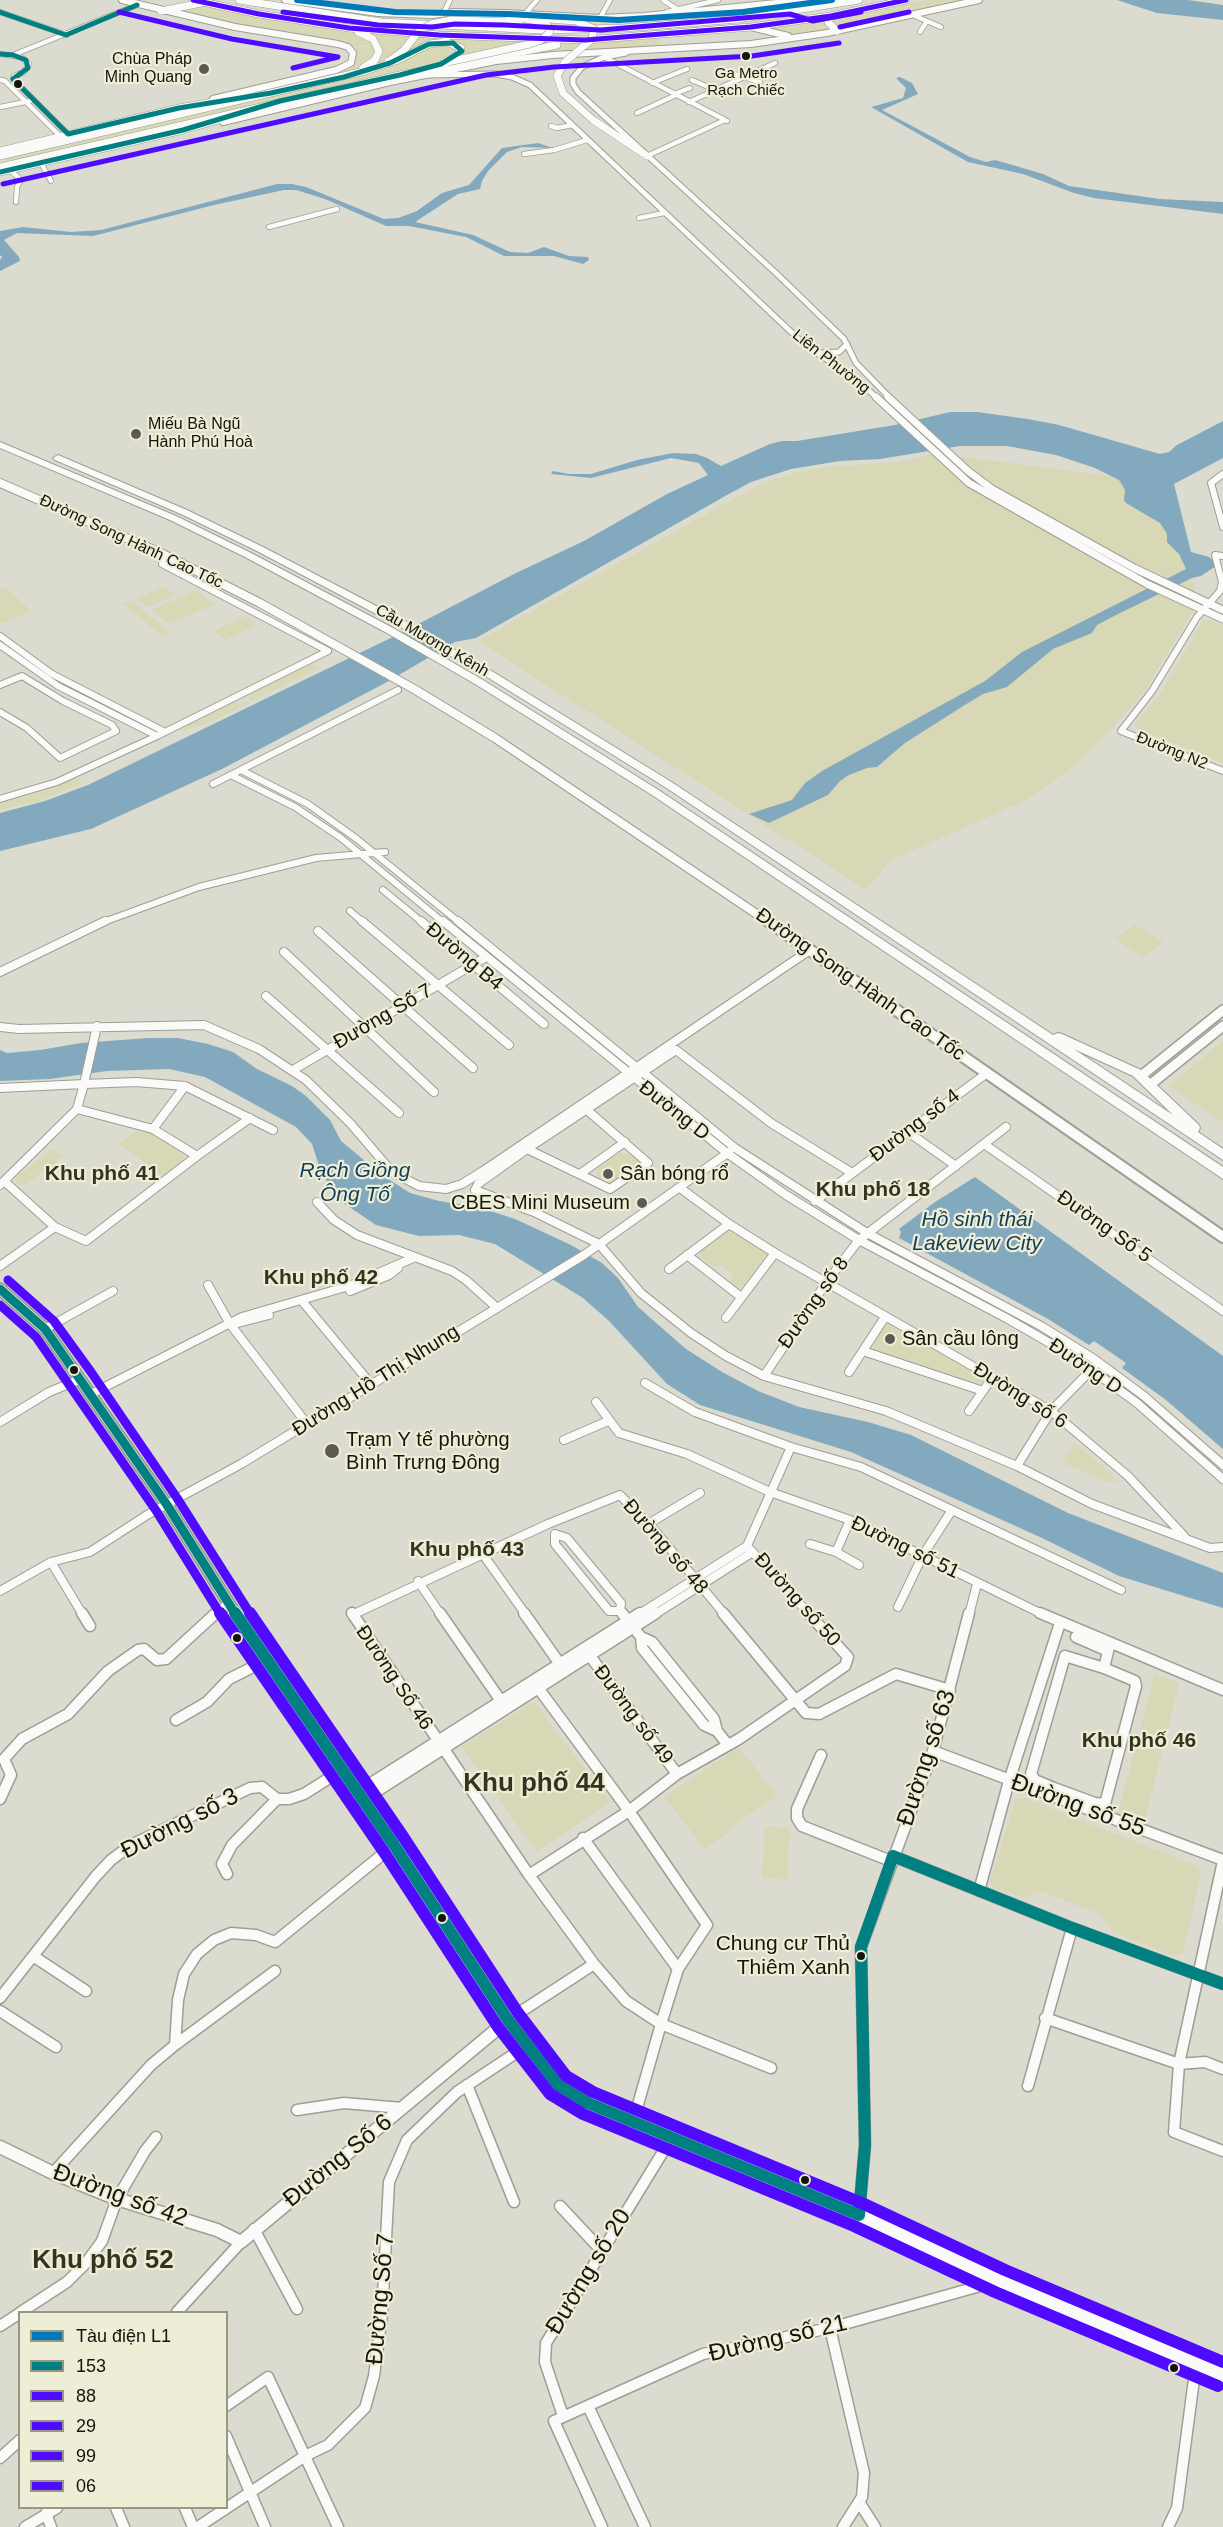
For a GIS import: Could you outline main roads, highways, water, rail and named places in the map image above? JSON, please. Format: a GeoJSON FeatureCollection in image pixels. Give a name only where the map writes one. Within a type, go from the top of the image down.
{"type":"FeatureCollection","features":[{"type":"Feature","properties":{"kind":"highway","name":"Cầu Mương Kênh"},"geometry":{"type":"LineString","coordinates":[[0,435],[184,512],[401,623],[600,740],[990,999]]}},
{"type":"Feature","properties":{"kind":"highway","name":"Cầu Mương Kênh"},"geometry":{"type":"LineString","coordinates":[[0,445],[163,514],[250,556],[389,630],[586,748],[1223,1174]]}},
{"type":"Feature","properties":{"kind":"highway"},"geometry":{"type":"LineString","coordinates":[[990,999],[1045,1030],[1121,1064],[1146,1080],[1223,1154]]}},
{"type":"Feature","properties":{"kind":"highway"},"geometry":{"type":"LineString","coordinates":[[990,999],[1223,1154]]}},
{"type":"Feature","properties":{"kind":"main road"},"geometry":{"type":"LineString","coordinates":[[0,151],[336,70],[351,63],[354,56],[351,50],[331,42],[234,27],[122,0]]}},
{"type":"Feature","properties":{"kind":"main road"},"geometry":{"type":"LineString","coordinates":[[193,0],[318,20],[585,40]]}},
{"type":"Feature","properties":{"kind":"main road"},"geometry":{"type":"LineString","coordinates":[[225,0],[310,15],[422,28],[524,30],[681,24],[812,9],[848,8],[859,0]]}},
{"type":"Feature","properties":{"kind":"main road"},"geometry":{"type":"LineString","coordinates":[[238,0],[422,28]]}},
{"type":"Feature","properties":{"kind":"main road"},"geometry":{"type":"LineString","coordinates":[[277,0],[319,3]]}},
{"type":"Feature","properties":{"kind":"main road"},"geometry":{"type":"LineString","coordinates":[[285,0],[319,3],[362,13],[504,15],[635,21],[775,8],[784,3]]}},
{"type":"Feature","properties":{"kind":"main road"},"geometry":{"type":"LineString","coordinates":[[443,15],[525,14],[589,19],[807,0]]}},
{"type":"Feature","properties":{"kind":"main road"},"geometry":{"type":"LineString","coordinates":[[161,11],[205,1],[349,28],[439,35],[627,36],[751,27],[831,16],[873,0]]}},
{"type":"Feature","properties":{"kind":"main road"},"geometry":{"type":"LineString","coordinates":[[0,172],[280,101],[400,75],[585,40],[848,8],[892,0]]}},
{"type":"Feature","properties":{"kind":"main road"},"geometry":{"type":"LineString","coordinates":[[536,35],[747,24],[906,0]]}},
{"type":"Feature","properties":{"kind":"main road"},"geometry":{"type":"LineString","coordinates":[[0,167],[183,130],[424,74],[536,56],[702,48],[795,37],[915,16],[979,0]]}},
{"type":"Feature","properties":{"kind":"main road"},"geometry":{"type":"LineString","coordinates":[[791,2],[812,9]]}},
{"type":"Feature","properties":{"kind":"main road"},"geometry":{"type":"LineString","coordinates":[[769,5],[775,8]]}},
{"type":"Feature","properties":{"kind":"main road"},"geometry":{"type":"LineString","coordinates":[[831,16],[828,22],[837,30]]}},
{"type":"Feature","properties":{"kind":"main road"},"geometry":{"type":"LineString","coordinates":[[352,18],[511,17],[576,21],[594,29],[592,39],[562,66],[557,76],[558,85],[573,103],[593,120],[647,156]]}},
{"type":"Feature","properties":{"kind":"main road"},"geometry":{"type":"LineString","coordinates":[[272,110],[413,74],[444,63],[530,44],[541,40],[550,32],[548,27],[536,20],[511,17]]}},
{"type":"Feature","properties":{"kind":"main road"},"geometry":{"type":"LineString","coordinates":[[303,21],[318,20]]}},
{"type":"Feature","properties":{"kind":"main road"},"geometry":{"type":"LineString","coordinates":[[375,68],[404,50],[419,31],[431,24],[461,20],[667,29]]}},
{"type":"Feature","properties":{"kind":"main road"},"geometry":{"type":"LineString","coordinates":[[324,80],[369,64],[379,51],[373,39],[338,22]]}},
{"type":"Feature","properties":{"kind":"main road"},"geometry":{"type":"LineString","coordinates":[[651,35],[681,24]]}},
{"type":"Feature","properties":{"kind":"main road"},"geometry":{"type":"LineString","coordinates":[[751,27],[795,37]]}},
{"type":"Feature","properties":{"kind":"main road"},"geometry":{"type":"LineString","coordinates":[[550,34],[613,36]]}},
{"type":"Feature","properties":{"kind":"main road"},"geometry":{"type":"LineString","coordinates":[[0,156],[375,68],[429,44],[447,42],[462,48],[458,55],[444,63]]}},
{"type":"Feature","properties":{"kind":"main road"},"geometry":{"type":"LineString","coordinates":[[400,75],[424,74]]}},
{"type":"Feature","properties":{"kind":"main road"},"geometry":{"type":"LineString","coordinates":[[179,108],[271,93]]}},
{"type":"Feature","properties":{"kind":"main road"},"geometry":{"type":"LineString","coordinates":[[183,130],[280,101]]}},
{"type":"Feature","properties":{"kind":"main road","name":"Đường Song Hành Cao Tốc"},"geometry":{"type":"LineString","coordinates":[[0,483],[163,554],[260,603],[404,683],[495,738],[583,795],[810,950],[1223,1237]]}},
{"type":"Feature","properties":{"kind":"main road"},"geometry":{"type":"LineString","coordinates":[[0,1289],[45,1329],[81,1379],[167,1505],[228,1603],[394,1845],[508,2020],[558,2085],[588,2103],[859,2215],[1000,2281],[1223,2375]]}},
{"type":"Feature","properties":{"kind":"water"},"geometry":{"type":"Polygon","coordinates":[[[1117,0],[1188,0],[1223,5],[1223,20],[1157,13],[1117,0]]]}},
{"type":"Feature","properties":{"kind":"water"},"geometry":{"type":"Polygon","coordinates":[[[900,77],[912,83],[918,94],[882,110],[970,157],[986,162],[995,160],[1009,164],[1043,174],[1069,186],[1160,199],[1223,202],[1223,214],[1094,198],[1023,174],[968,162],[871,107],[903,98],[906,88],[896,78],[900,77]]]}},
{"type":"Feature","properties":{"kind":"water"},"geometry":{"type":"Polygon","coordinates":[[[538,143],[553,148],[522,147],[507,152],[488,171],[480,189],[458,194],[415,222],[473,235],[510,252],[528,253],[544,247],[569,256],[588,257],[589,260],[583,264],[554,256],[504,256],[466,237],[409,226],[386,226],[325,199],[296,190],[284,190],[214,205],[93,236],[17,233],[4,240],[20,261],[0,271],[2,257],[0,255],[0,231],[23,227],[71,232],[101,230],[277,184],[306,187],[384,219],[398,218],[417,211],[442,193],[469,185],[502,148],[538,143]]]}},
{"type":"Feature","properties":{"kind":"water"},"geometry":{"type":"Polygon","coordinates":[[[950,412],[977,412],[1059,425],[1160,454],[1169,452],[1177,445],[1223,421],[1223,458],[1174,484],[1191,552],[1209,557],[1219,564],[1201,576],[1192,578],[1097,625],[1092,633],[1053,649],[1007,687],[983,694],[968,703],[905,743],[877,767],[849,775],[840,781],[828,795],[769,823],[749,814],[792,800],[805,783],[822,771],[985,681],[1022,652],[1186,569],[1179,554],[1167,542],[1167,534],[1160,523],[1126,503],[1125,490],[1119,480],[1095,468],[1056,455],[1007,446],[960,446],[880,459],[840,461],[791,469],[751,482],[476,638],[455,642],[387,682],[222,769],[91,829],[0,851],[0,813],[45,801],[88,785],[403,632],[516,573],[584,541],[667,494],[708,475],[699,463],[671,458],[591,478],[551,474],[553,471],[591,474],[637,460],[673,453],[696,454],[721,466],[782,441],[797,441],[895,425],[950,412]]]}},
{"type":"Feature","properties":{"kind":"water","name":"Rạch Giồng Ông Tố"},"geometry":{"type":"Polygon","coordinates":[[[178,1038],[233,1052],[257,1069],[292,1086],[306,1096],[330,1120],[341,1141],[382,1175],[410,1193],[439,1201],[478,1207],[515,1219],[571,1245],[602,1263],[618,1278],[638,1307],[686,1349],[758,1391],[799,1407],[868,1422],[911,1435],[1068,1513],[1223,1573],[1223,1608],[1119,1576],[1040,1537],[851,1452],[700,1405],[667,1384],[609,1321],[583,1298],[495,1244],[459,1235],[419,1236],[376,1225],[339,1200],[321,1172],[312,1144],[296,1127],[205,1077],[169,1069],[107,1071],[50,1079],[0,1081],[0,1050],[7,1053],[81,1043],[178,1038]]]}},
{"type":"Feature","properties":{"kind":"water","name":"Hồ sinh thái Lakeview City"},"geometry":{"type":"Polygon","coordinates":[[[975,1177],[1223,1356],[1223,1449],[1166,1400],[1122,1368],[1126,1363],[1094,1341],[1089,1345],[1048,1319],[899,1238],[901,1232],[899,1229],[935,1202],[975,1177]]]}},
{"type":"Feature","properties":{"kind":"metro line","name":"L1"},"geometry":{"type":"LineString","coordinates":[[297,0],[395,12],[508,14],[618,20],[743,12],[832,0]]}},
{"type":"Feature","properties":{"kind":"place","name":"Ga Metro Rạch Chiếc"},"geometry":{"type":"Point","coordinates":[746,56]}},
{"type":"Feature","properties":{"kind":"place","name":"Chùa Pháp Minh Quang"},"geometry":{"type":"Point","coordinates":[204,69]}},
{"type":"Feature","properties":{"kind":"place","name":"Miếu Bà Ngũ Hành Phú Hoà"},"geometry":{"type":"Point","coordinates":[136,434]}},
{"type":"Feature","properties":{"kind":"place","name":"Sân bóng rổ"},"geometry":{"type":"Point","coordinates":[608,1174]}},
{"type":"Feature","properties":{"kind":"place","name":"CBES Mini Museum"},"geometry":{"type":"Point","coordinates":[642,1203]}},
{"type":"Feature","properties":{"kind":"place","name":"Sân cầu lông"},"geometry":{"type":"Point","coordinates":[890,1339]}},
{"type":"Feature","properties":{"kind":"place","name":"Trạm Y tế phường Bình Trưng Đông"},"geometry":{"type":"Point","coordinates":[332,1451]}},
{"type":"Feature","properties":{"kind":"place","name":"Chung cư Thủ Thiêm Xanh"},"geometry":{"type":"Point","coordinates":[861,1956]}},
{"type":"Feature","properties":{"kind":"district","name":"Khu phố 41"},"geometry":{"type":"Point","coordinates":[102,1174]}},
{"type":"Feature","properties":{"kind":"district","name":"Khu phố 18"},"geometry":{"type":"Point","coordinates":[873,1190]}},
{"type":"Feature","properties":{"kind":"district","name":"Khu phố 42"},"geometry":{"type":"Point","coordinates":[321,1278]}},
{"type":"Feature","properties":{"kind":"district","name":"Khu phố 43"},"geometry":{"type":"Point","coordinates":[467,1550]}},
{"type":"Feature","properties":{"kind":"district","name":"Khu phố 46"},"geometry":{"type":"Point","coordinates":[1139,1741]}},
{"type":"Feature","properties":{"kind":"district","name":"Khu phố 44"},"geometry":{"type":"Point","coordinates":[534,1784]}},
{"type":"Feature","properties":{"kind":"district","name":"Khu phố 52"},"geometry":{"type":"Point","coordinates":[103,2261]}}]}
